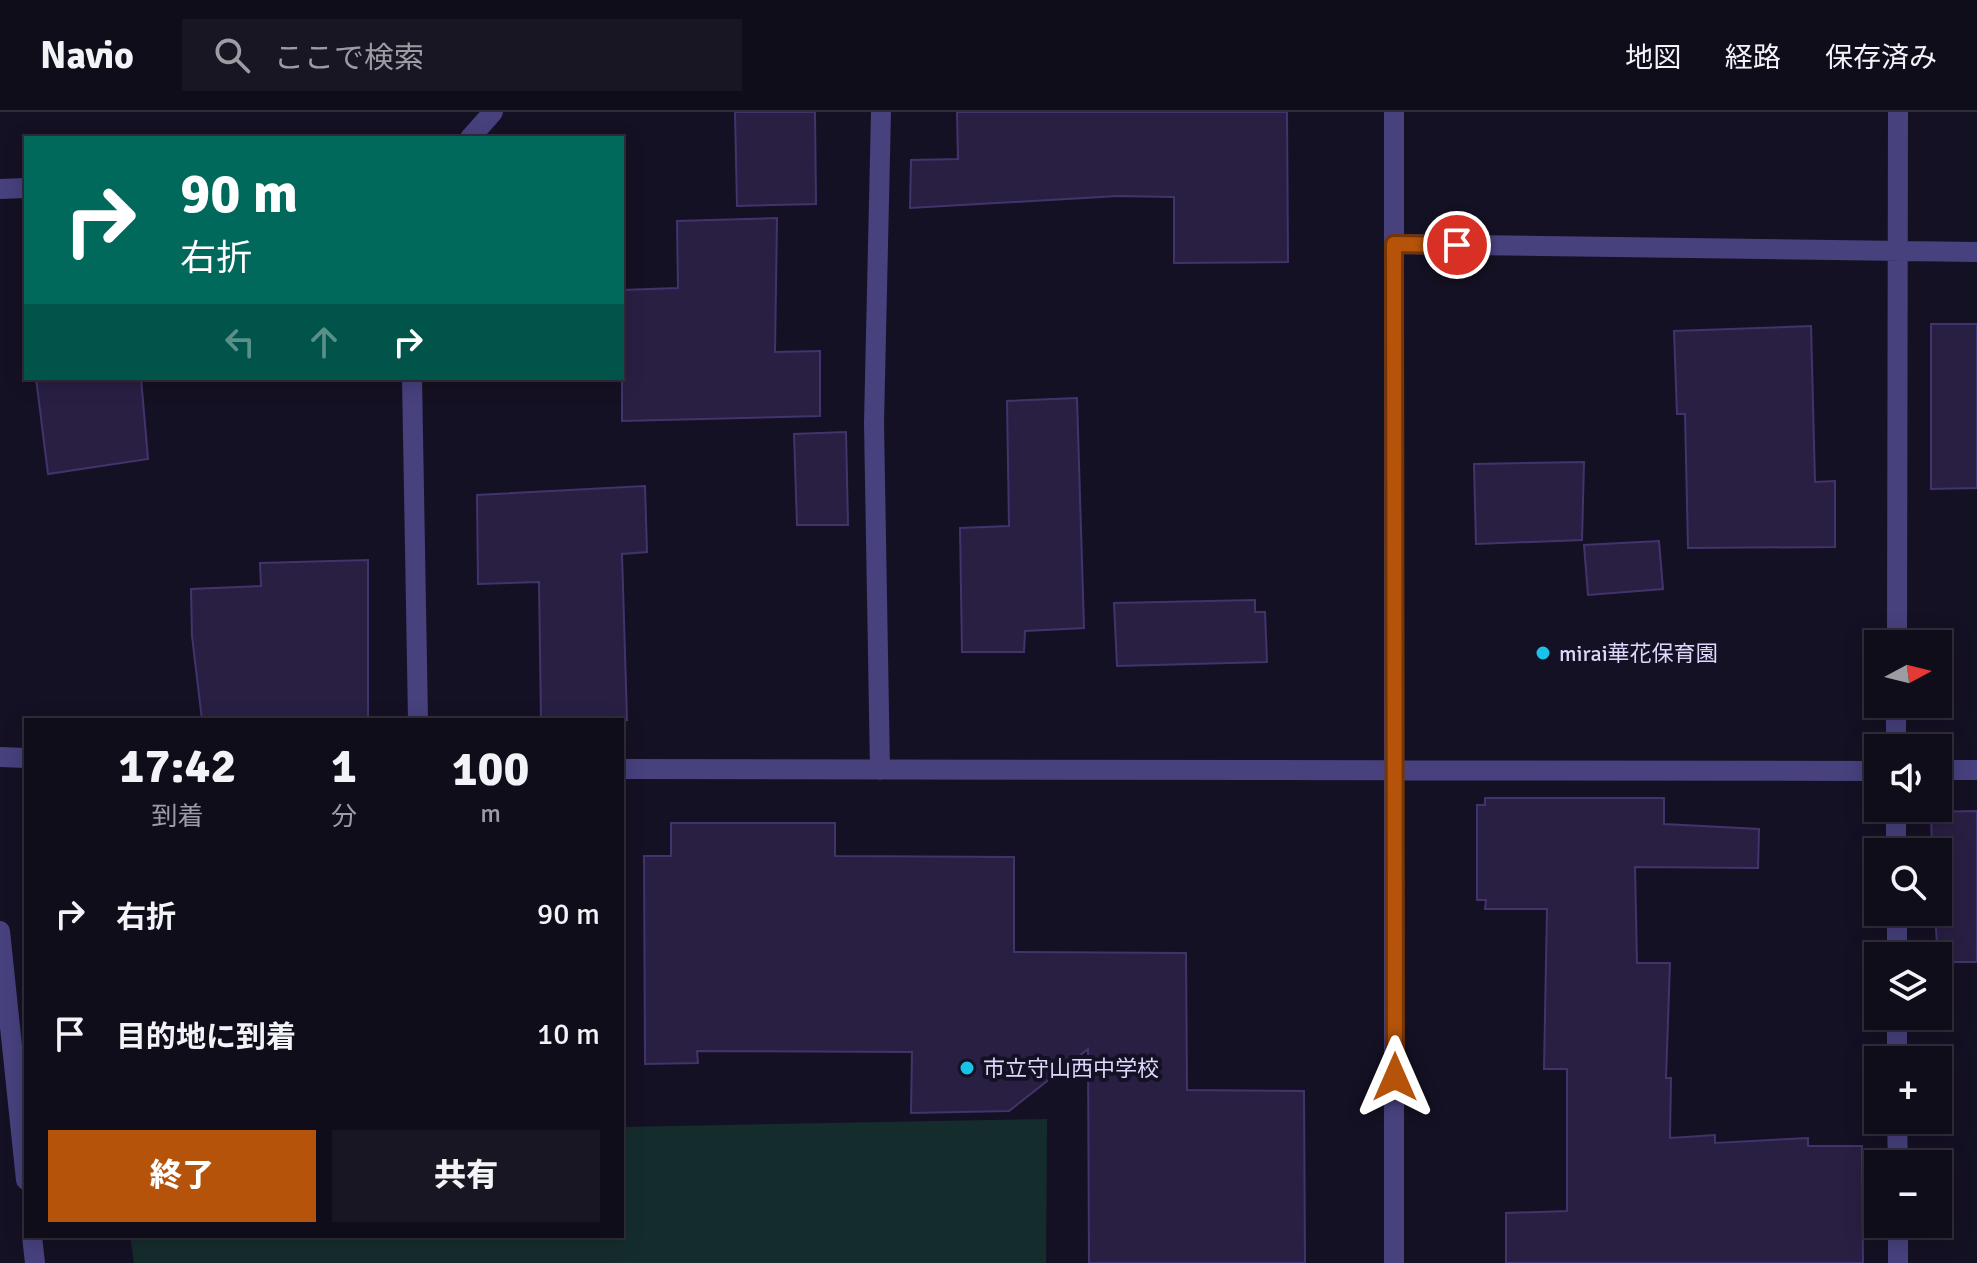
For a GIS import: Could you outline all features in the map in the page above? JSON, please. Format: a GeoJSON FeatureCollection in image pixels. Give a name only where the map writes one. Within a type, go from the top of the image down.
{"type":"FeatureCollection","features":[{"type":"Feature","properties":{"kind":"street"},"geometry":{"type":"LineString","coordinates":[[472,136],[493,112]]}},
{"type":"Feature","properties":{"kind":"street"},"geometry":{"type":"LineString","coordinates":[[880,770],[874,423],[881,112]]}},
{"type":"Feature","properties":{"kind":"street"},"geometry":{"type":"LineString","coordinates":[[1394,112],[1394,1263]]}},
{"type":"Feature","properties":{"kind":"street"},"geometry":{"type":"LineString","coordinates":[[1897,630],[1898,112]]}},
{"type":"Feature","properties":{"kind":"street"},"geometry":{"type":"LineString","coordinates":[[0,189],[24,188]]}},
{"type":"Feature","properties":{"kind":"street"},"geometry":{"type":"LineString","coordinates":[[1394,244],[1977,252]]}},
{"type":"Feature","properties":{"kind":"street"},"geometry":{"type":"LineString","coordinates":[[412,380],[418,718]]}},
{"type":"Feature","properties":{"kind":"street"},"geometry":{"type":"LineString","coordinates":[[0,757],[24,758]]}},
{"type":"Feature","properties":{"kind":"street"},"geometry":{"type":"LineString","coordinates":[[624,769],[1864,771]]}},
{"type":"Feature","properties":{"kind":"street"},"geometry":{"type":"LineString","coordinates":[[1952,770],[1977,770]]}},
{"type":"Feature","properties":{"kind":"street"},"geometry":{"type":"LineString","coordinates":[[0,931],[24,1161]]}},
{"type":"Feature","properties":{"kind":"street"},"geometry":{"type":"LineString","coordinates":[[32,1238],[35,1263]]}},
{"type":"Feature","properties":{"kind":"street"},"geometry":{"type":"LineString","coordinates":[[1898,1238],[1898,1263]]}},
{"type":"Feature","properties":{"kind":"green space"},"geometry":{"type":"Polygon","coordinates":[[[1047,1119],[1046,1263],[134,1263],[130,1238],[624,1238],[624,1127],[1047,1119]]]}},
{"type":"Feature","properties":{"kind":"building"},"geometry":{"type":"Polygon","coordinates":[[[735,112],[815,112],[816,204],[737,206],[735,112]]]}},
{"type":"Feature","properties":{"kind":"building"},"geometry":{"type":"Polygon","coordinates":[[[957,112],[1287,112],[1288,262],[1174,263],[1174,197],[1118,196],[910,208],[911,160],[958,159],[957,112]]]}},
{"type":"Feature","properties":{"kind":"building"},"geometry":{"type":"Polygon","coordinates":[[[777,218],[775,352],[820,351],[820,416],[622,421],[624,290],[678,288],[677,221],[777,218]]]}},
{"type":"Feature","properties":{"kind":"building"},"geometry":{"type":"Polygon","coordinates":[[[1931,324],[1977,324],[1977,488],[1931,489],[1931,324]]]}},
{"type":"Feature","properties":{"kind":"building"},"geometry":{"type":"Polygon","coordinates":[[[1811,326],[1815,482],[1835,481],[1835,547],[1688,548],[1685,414],[1677,414],[1674,331],[1811,326]]]}},
{"type":"Feature","properties":{"kind":"building"},"geometry":{"type":"Polygon","coordinates":[[[36,380],[141,380],[148,459],[48,474],[36,380]]]}},
{"type":"Feature","properties":{"kind":"building"},"geometry":{"type":"Polygon","coordinates":[[[1077,398],[1084,628],[1025,631],[1024,652],[962,652],[960,528],[1009,526],[1007,401],[1077,398]]]}},
{"type":"Feature","properties":{"kind":"building"},"geometry":{"type":"Polygon","coordinates":[[[846,432],[848,525],[797,525],[794,434],[846,432]]]}},
{"type":"Feature","properties":{"kind":"building"},"geometry":{"type":"Polygon","coordinates":[[[1584,462],[1582,540],[1476,544],[1474,464],[1584,462]]]}},
{"type":"Feature","properties":{"kind":"building"},"geometry":{"type":"Polygon","coordinates":[[[645,486],[647,552],[622,554],[627,720],[541,718],[539,582],[478,584],[477,495],[645,486]]]}},
{"type":"Feature","properties":{"kind":"building"},"geometry":{"type":"Polygon","coordinates":[[[1659,541],[1663,589],[1588,595],[1584,545],[1659,541]]]}},
{"type":"Feature","properties":{"kind":"building"},"geometry":{"type":"Polygon","coordinates":[[[368,560],[368,718],[202,718],[192,636],[191,589],[261,586],[260,563],[368,560]]]}},
{"type":"Feature","properties":{"kind":"building"},"geometry":{"type":"Polygon","coordinates":[[[1255,600],[1255,612],[1265,612],[1267,662],[1117,666],[1114,603],[1255,600]]]}},
{"type":"Feature","properties":{"kind":"building"},"geometry":{"type":"Polygon","coordinates":[[[1485,798],[1664,798],[1664,824],[1759,829],[1758,868],[1635,867],[1637,963],[1670,963],[1666,1078],[1671,1078],[1670,1138],[1715,1135],[1715,1143],[1808,1138],[1808,1146],[1862,1146],[1863,1263],[1506,1263],[1506,1213],[1567,1211],[1567,1069],[1544,1069],[1547,909],[1485,909],[1486,900],[1477,900],[1477,805],[1485,805],[1485,798]]]}},
{"type":"Feature","properties":{"kind":"building"},"geometry":{"type":"Polygon","coordinates":[[[1977,811],[1977,962],[1952,962],[1952,942],[1937,942],[1936,926],[1952,926],[1952,838],[1932,838],[1931,822],[1952,822],[1952,812],[1977,811]]]}},
{"type":"Feature","properties":{"kind":"building"},"geometry":{"type":"Polygon","coordinates":[[[671,823],[835,823],[835,856],[1014,857],[1014,952],[1186,953],[1187,1090],[1304,1091],[1305,1263],[1089,1263],[1088,1049],[1009,1111],[911,1113],[912,1052],[697,1051],[698,1063],[645,1064],[644,856],[671,856],[671,823]]]}},
{"type":"Feature","properties":{"kind":"place","name":"mirai華花保育園"},"geometry":{"type":"Point","coordinates":[1543,653]}},
{"type":"Feature","properties":{"kind":"place","name":"市立守山西中学校"},"geometry":{"type":"Point","coordinates":[967,1068]}},
{"type":"Feature","properties":{"kind":"route"},"geometry":{"type":"LineString","coordinates":[[1395,1077],[1394,244],[1457,245]]}}]}
